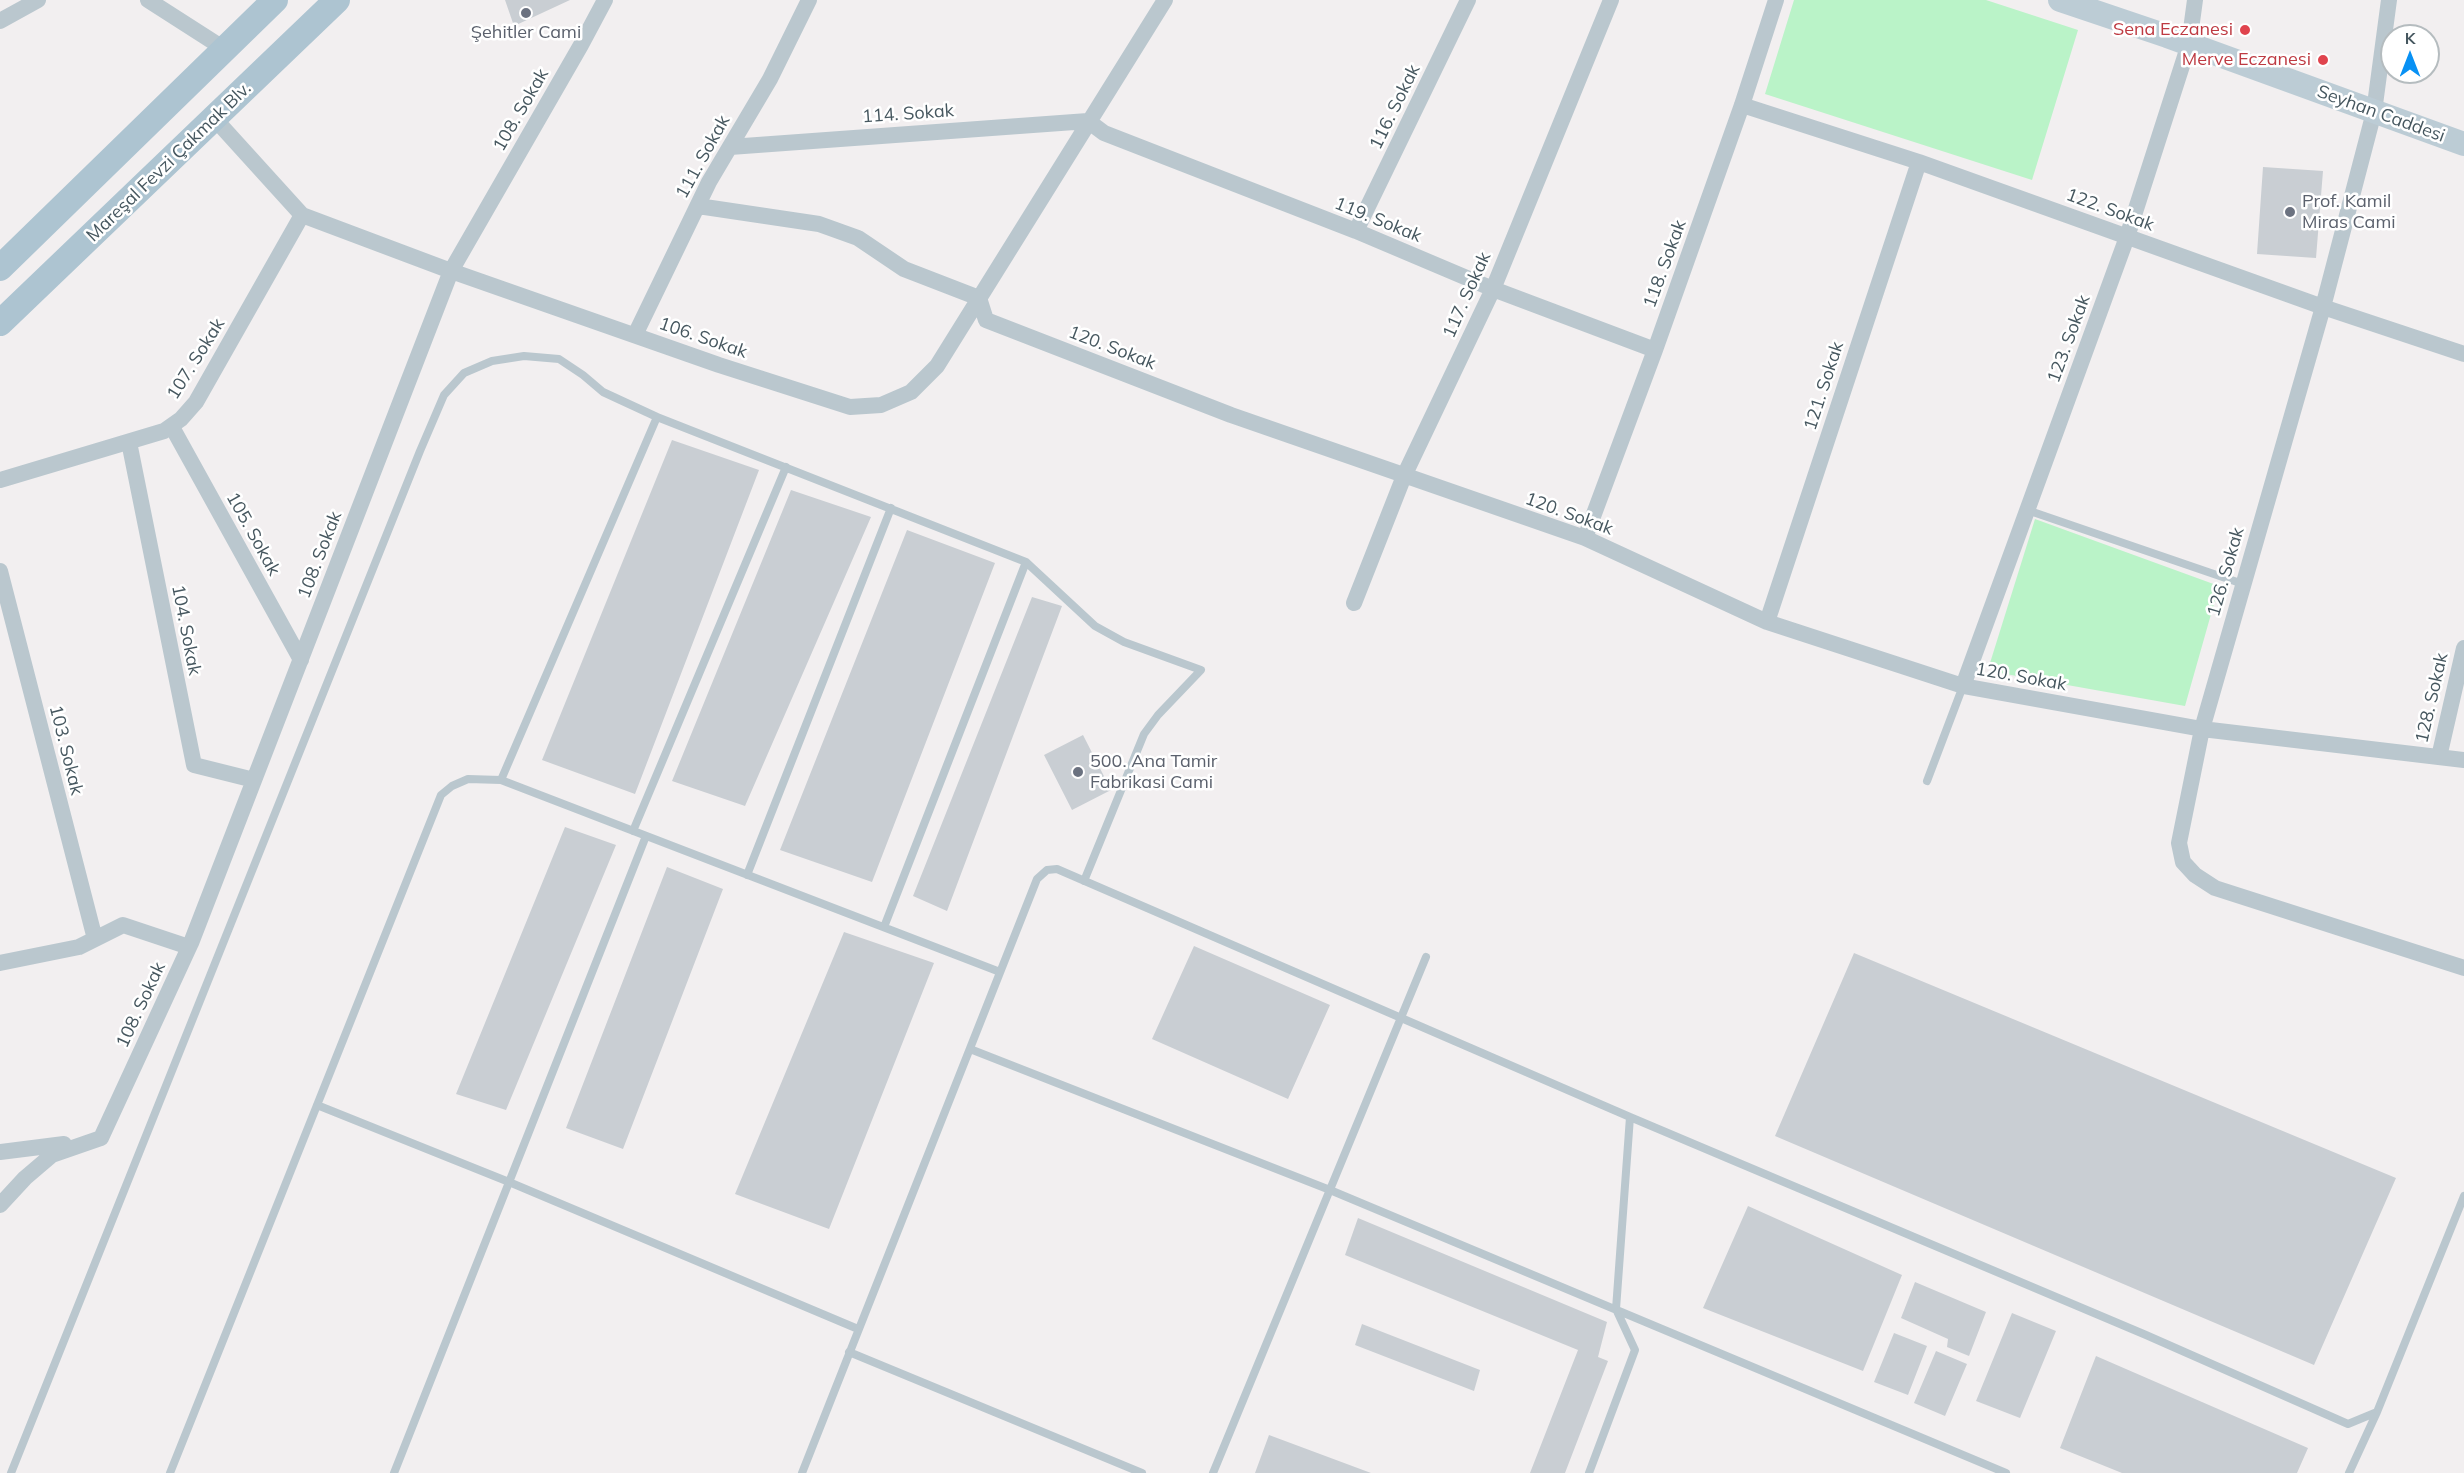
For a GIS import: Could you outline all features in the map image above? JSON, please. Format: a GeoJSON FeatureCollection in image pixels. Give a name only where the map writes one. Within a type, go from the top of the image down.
{"type":"FeatureCollection","features":[{"type":"Feature","properties":{"kind":"main road"},"geometry":{"type":"LineString","coordinates":[[0,268],[275,0]]}},
{"type":"Feature","properties":{"kind":"main road","name":"Mareşal Fevzi Çakmak Blv."},"geometry":{"type":"LineString","coordinates":[[0,323],[337,0]]}},
{"type":"Feature","properties":{"kind":"main road","name":"Seyhan Caddesi"},"geometry":{"type":"LineString","coordinates":[[2060,0],[2189,44],[2464,144]]}},
{"type":"Feature","properties":{"kind":"street"},"geometry":{"type":"LineString","coordinates":[[0,21],[38,0]]}},
{"type":"Feature","properties":{"kind":"street"},"geometry":{"type":"LineString","coordinates":[[148,0],[225,50]]}},
{"type":"Feature","properties":{"kind":"street","name":"108. Sokak"},"geometry":{"type":"LineString","coordinates":[[101,1138],[189,947],[451,271],[605,0]]}},
{"type":"Feature","properties":{"kind":"street","name":"106. Sokak"},"geometry":{"type":"LineString","coordinates":[[214,118],[302,215],[451,271],[850,407],[881,405],[911,392],[937,366],[1165,0]]}},
{"type":"Feature","properties":{"kind":"street","name":"116. Sokak"},"geometry":{"type":"LineString","coordinates":[[1356,231],[1468,0]]}},
{"type":"Feature","properties":{"kind":"street","name":"117. Sokak"},"geometry":{"type":"LineString","coordinates":[[1354,603],[1404,476],[1493,289],[1611,0]]}},
{"type":"Feature","properties":{"kind":"street","name":"118. Sokak"},"geometry":{"type":"LineString","coordinates":[[1585,538],[1742,105],[1776,0]]}},
{"type":"Feature","properties":{"kind":"street","name":"123. Sokak"},"geometry":{"type":"LineString","coordinates":[[1963,686],[2127,237],[2189,44],[2195,0]]}},
{"type":"Feature","properties":{"kind":"street","name":"126. Sokak"},"geometry":{"type":"LineString","coordinates":[[2389,0],[2374,112],[2323,307],[2202,729],[2179,843],[2183,862],[2194,875],[2216,888],[2464,968]]}},
{"type":"Feature","properties":{"kind":"street","name":"111. Sokak"},"geometry":{"type":"LineString","coordinates":[[635,335],[698,206],[813,1]]}},
{"type":"Feature","properties":{"kind":"street","name":"122. Sokak"},"geometry":{"type":"LineString","coordinates":[[1742,105],[1918,162],[2323,307],[2464,354]]}},
{"type":"Feature","properties":{"kind":"street","name":"114. Sokak"},"geometry":{"type":"LineString","coordinates":[[730,147],[1088,121]]}},
{"type":"Feature","properties":{"kind":"street","name":"119. Sokak"},"geometry":{"type":"LineString","coordinates":[[1088,121],[1104,133],[1356,231],[1493,289],[1655,350]]}},
{"type":"Feature","properties":{"kind":"street","name":"121. Sokak"},"geometry":{"type":"LineString","coordinates":[[1767,622],[1918,162]]}},
{"type":"Feature","properties":{"kind":"street"},"geometry":{"type":"LineString","coordinates":[[698,206],[819,224],[858,238],[904,269],[979,298]]}},
{"type":"Feature","properties":{"kind":"street","name":"107. Sokak"},"geometry":{"type":"LineString","coordinates":[[0,480],[129,442],[164,431],[172,426],[196,402],[302,215]]}},
{"type":"Feature","properties":{"kind":"street","name":"120. Sokak"},"geometry":{"type":"LineString","coordinates":[[979,298],[986,320],[1231,415],[1585,538],[1767,622],[1963,686],[2202,729],[2464,760]]}},
{"type":"Feature","properties":{"kind":"street","name":"105. Sokak"},"geometry":{"type":"LineString","coordinates":[[172,426],[301,660]]}},
{"type":"Feature","properties":{"kind":"street","name":"104. Sokak"},"geometry":{"type":"LineString","coordinates":[[129,442],[194,765],[254,780]]}},
{"type":"Feature","properties":{"kind":"street","name":"103. Sokak"},"geometry":{"type":"LineString","coordinates":[[0,571],[95,939]]}},
{"type":"Feature","properties":{"kind":"street","name":"128. Sokak"},"geometry":{"type":"LineString","coordinates":[[2439,757],[2464,648]]}},
{"type":"Feature","properties":{"kind":"street"},"geometry":{"type":"LineString","coordinates":[[0,963],[79,947],[123,925],[189,947]]}},
{"type":"Feature","properties":{"kind":"street"},"geometry":{"type":"LineString","coordinates":[[0,1152],[101,1138]]}},
{"type":"Feature","properties":{"kind":"street"},"geometry":{"type":"LineString","coordinates":[[0,1205],[25,1178],[52,1155],[101,1138]]}},
{"type":"Feature","properties":{"kind":"lane"},"geometry":{"type":"LineString","coordinates":[[11,1473],[415,462],[444,395],[464,373],[492,361],[524,356],[558,359],[583,375],[603,392],[657,417],[1026,562],[1095,626],[1124,642],[1201,670],[1158,715],[1144,734],[1084,881]]}},
{"type":"Feature","properties":{"kind":"lane"},"geometry":{"type":"LineString","coordinates":[[501,780],[657,417]]}},
{"type":"Feature","properties":{"kind":"lane"},"geometry":{"type":"LineString","coordinates":[[633,831],[786,467]]}},
{"type":"Feature","properties":{"kind":"lane"},"geometry":{"type":"LineString","coordinates":[[747,875],[891,508]]}},
{"type":"Feature","properties":{"kind":"lane"},"geometry":{"type":"LineString","coordinates":[[2027,510],[2243,584]]}},
{"type":"Feature","properties":{"kind":"lane"},"geometry":{"type":"LineString","coordinates":[[884,927],[1026,562]]}},
{"type":"Feature","properties":{"kind":"lane"},"geometry":{"type":"LineString","coordinates":[[1927,782],[1963,686]]}},
{"type":"Feature","properties":{"kind":"lane"},"geometry":{"type":"LineString","coordinates":[[170,1473],[441,795],[452,786],[468,779],[501,780],[1000,972]]}},
{"type":"Feature","properties":{"kind":"lane"},"geometry":{"type":"LineString","coordinates":[[394,1473],[646,836]]}},
{"type":"Feature","properties":{"kind":"lane"},"geometry":{"type":"LineString","coordinates":[[802,1473],[1037,879],[1047,870],[1057,869],[1400,1019],[2146,1335],[2348,1424],[2377,1412]]}},
{"type":"Feature","properties":{"kind":"lane"},"geometry":{"type":"LineString","coordinates":[[1213,1473],[1426,957]]}},
{"type":"Feature","properties":{"kind":"lane"},"geometry":{"type":"LineString","coordinates":[[970,1049],[1330,1190],[2006,1473]]}},
{"type":"Feature","properties":{"kind":"lane"},"geometry":{"type":"LineString","coordinates":[[317,1105],[510,1182],[858,1329]]}},
{"type":"Feature","properties":{"kind":"lane"},"geometry":{"type":"LineString","coordinates":[[1589,1473],[1635,1350],[1616,1309],[1630,1117]]}},
{"type":"Feature","properties":{"kind":"lane"},"geometry":{"type":"LineString","coordinates":[[2349,1473],[2377,1412],[2464,1196]]}},
{"type":"Feature","properties":{"kind":"lane"},"geometry":{"type":"LineString","coordinates":[[849,1352],[1142,1473]]}},
{"type":"Feature","properties":{"kind":"green space"},"geometry":{"type":"Polygon","coordinates":[[[1794,0],[1986,0],[2078,30],[2032,180],[1765,94],[1794,0]]]}},
{"type":"Feature","properties":{"kind":"green space"},"geometry":{"type":"Polygon","coordinates":[[[2035,519],[2219,586],[2185,706],[2000,673],[1990,663],[2035,519]]]}},
{"type":"Feature","properties":{"kind":"building","name":"Şehitler Cami"},"geometry":{"type":"Polygon","coordinates":[[[505,0],[570,0],[514,26],[505,0]]]}},
{"type":"Feature","properties":{"kind":"building","name":"Prof. Kamil Miras Cami"},"geometry":{"type":"Polygon","coordinates":[[[2263,167],[2323,171],[2316,258],[2257,254],[2263,167]]]}},
{"type":"Feature","properties":{"kind":"building"},"geometry":{"type":"Polygon","coordinates":[[[672,440],[759,470],[635,794],[542,760],[672,440]]]}},
{"type":"Feature","properties":{"kind":"building"},"geometry":{"type":"Polygon","coordinates":[[[791,490],[871,517],[745,806],[672,781],[791,490]]]}},
{"type":"Feature","properties":{"kind":"building"},"geometry":{"type":"Polygon","coordinates":[[[907,530],[995,563],[872,882],[780,850],[907,530]]]}},
{"type":"Feature","properties":{"kind":"building"},"geometry":{"type":"Polygon","coordinates":[[[1032,597],[1062,606],[947,911],[913,896],[1032,597]]]}},
{"type":"Feature","properties":{"kind":"building","name":"500. Ana Tamir Fabrikasi Cami"},"geometry":{"type":"Polygon","coordinates":[[[1083,735],[1111,790],[1072,810],[1044,755],[1083,735]]]}},
{"type":"Feature","properties":{"kind":"building"},"geometry":{"type":"Polygon","coordinates":[[[565,827],[616,845],[506,1110],[456,1094],[565,827]]]}},
{"type":"Feature","properties":{"kind":"building"},"geometry":{"type":"Polygon","coordinates":[[[667,867],[723,889],[623,1149],[566,1128],[667,867]]]}},
{"type":"Feature","properties":{"kind":"building"},"geometry":{"type":"Polygon","coordinates":[[[844,932],[934,963],[829,1229],[735,1194],[844,932]]]}},
{"type":"Feature","properties":{"kind":"building"},"geometry":{"type":"Polygon","coordinates":[[[1194,946],[1330,1005],[1288,1099],[1152,1039],[1194,946]]]}},
{"type":"Feature","properties":{"kind":"building"},"geometry":{"type":"Polygon","coordinates":[[[1854,953],[2396,1178],[2314,1365],[1775,1136],[1854,953]]]}},
{"type":"Feature","properties":{"kind":"building"},"geometry":{"type":"Polygon","coordinates":[[[1748,1206],[1902,1275],[1863,1371],[1703,1308],[1748,1206]]]}},
{"type":"Feature","properties":{"kind":"building"},"geometry":{"type":"Polygon","coordinates":[[[1358,1218],[1607,1322],[1598,1357],[1608,1361],[1565,1473],[1530,1473],[1578,1350],[1345,1255],[1358,1218]]]}},
{"type":"Feature","properties":{"kind":"building"},"geometry":{"type":"Polygon","coordinates":[[[1915,1282],[1986,1312],[1969,1356],[1947,1347],[1948,1339],[1901,1318],[1915,1282]]]}},
{"type":"Feature","properties":{"kind":"building"},"geometry":{"type":"Polygon","coordinates":[[[2012,1313],[2056,1331],[2020,1418],[1976,1401],[2012,1313]]]}},
{"type":"Feature","properties":{"kind":"building"},"geometry":{"type":"Polygon","coordinates":[[[1362,1324],[1480,1370],[1474,1391],[1355,1345],[1362,1324]]]}},
{"type":"Feature","properties":{"kind":"building"},"geometry":{"type":"Polygon","coordinates":[[[1894,1333],[1927,1346],[1908,1395],[1874,1382],[1894,1333]]]}},
{"type":"Feature","properties":{"kind":"building"},"geometry":{"type":"Polygon","coordinates":[[[1936,1351],[1967,1364],[1945,1416],[1914,1403],[1936,1351]]]}},
{"type":"Feature","properties":{"kind":"building"},"geometry":{"type":"Polygon","coordinates":[[[2096,1356],[2308,1448],[2297,1473],[2122,1473],[2060,1448],[2096,1356]]]}},
{"type":"Feature","properties":{"kind":"building"},"geometry":{"type":"Polygon","coordinates":[[[1269,1435],[1371,1473],[1255,1473],[1269,1435]]]}},
{"type":"Feature","properties":{"kind":"place","name":"Şehitler Cami"},"geometry":{"type":"Point","coordinates":[526,13]}},
{"type":"Feature","properties":{"kind":"place","name":"Sena Eczanesi"},"geometry":{"type":"Point","coordinates":[2245,30]}},
{"type":"Feature","properties":{"kind":"place","name":"Merve Eczanesi"},"geometry":{"type":"Point","coordinates":[2323,60]}},
{"type":"Feature","properties":{"kind":"place","name":"Prof. Kamil Miras Cami"},"geometry":{"type":"Point","coordinates":[2290,212]}},
{"type":"Feature","properties":{"kind":"place","name":"500. Ana Tamir Fabrikasi Cami"},"geometry":{"type":"Point","coordinates":[1078,772]}}]}
